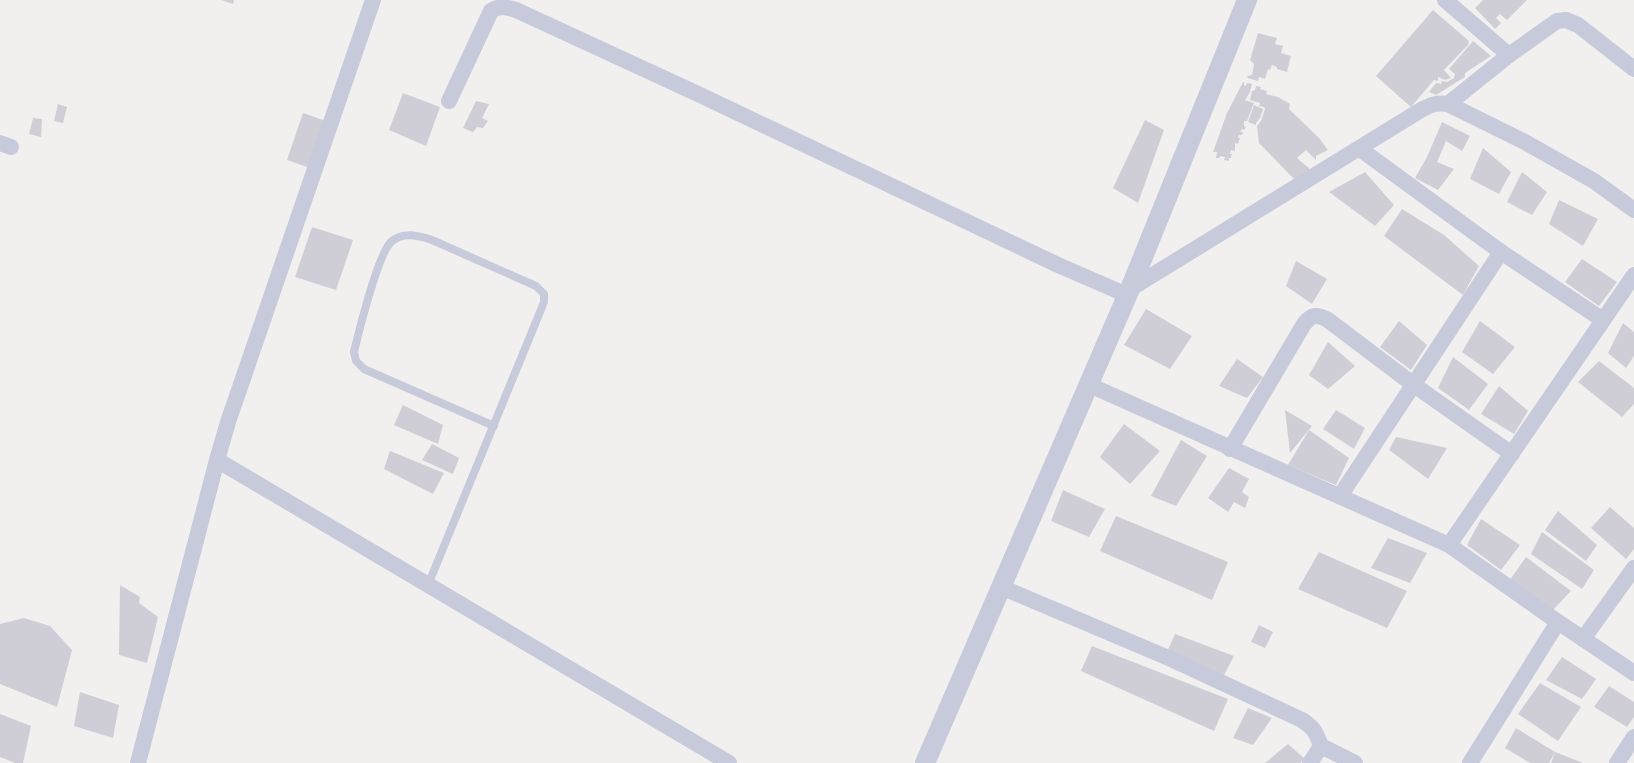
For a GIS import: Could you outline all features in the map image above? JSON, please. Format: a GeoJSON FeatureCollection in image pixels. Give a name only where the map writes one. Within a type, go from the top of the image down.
{"type":"FeatureCollection","features":[{"type":"Feature","properties":{"kind":"street"},"geometry":{"type":"LineString","coordinates":[[138,763],[228,422],[374,0]]}},
{"type":"Feature","properties":{"kind":"street"},"geometry":{"type":"LineString","coordinates":[[925,763],[1087,384],[1128,292],[1247,0]]}},
{"type":"Feature","properties":{"kind":"street"},"geometry":{"type":"LineString","coordinates":[[1445,0],[1508,55]]}},
{"type":"Feature","properties":{"kind":"street"},"geometry":{"type":"LineString","coordinates":[[449,101],[491,11],[497,7],[516,10],[698,94],[1058,265],[1128,292]]}},
{"type":"Feature","properties":{"kind":"street"},"geometry":{"type":"LineString","coordinates":[[1448,104],[1508,55],[1557,21],[1566,20],[1578,25],[1634,69]]}},
{"type":"Feature","properties":{"kind":"street"},"geometry":{"type":"LineString","coordinates":[[1128,292],[1431,105],[1440,103],[1448,104],[1523,141],[1594,181],[1634,210]]}},
{"type":"Feature","properties":{"kind":"street"},"geometry":{"type":"LineString","coordinates":[[1360,149],[1501,252],[1603,320]]}},
{"type":"Feature","properties":{"kind":"street"},"geometry":{"type":"LineString","coordinates":[[1340,496],[1501,252]]}},
{"type":"Feature","properties":{"kind":"street"},"geometry":{"type":"LineString","coordinates":[[1449,546],[1634,275]]}},
{"type":"Feature","properties":{"kind":"street"},"geometry":{"type":"LineString","coordinates":[[1230,449],[1304,324],[1310,317],[1319,315],[1328,320],[1414,385],[1512,454]]}},
{"type":"Feature","properties":{"kind":"street"},"geometry":{"type":"LineString","coordinates":[[1087,384],[1449,546],[1634,673]]}},
{"type":"Feature","properties":{"kind":"street"},"geometry":{"type":"LineString","coordinates":[[217,460],[729,763]]}},
{"type":"Feature","properties":{"kind":"street"},"geometry":{"type":"LineString","coordinates":[[1583,639],[1634,568]]}},
{"type":"Feature","properties":{"kind":"street"},"geometry":{"type":"LineString","coordinates":[[1001,587],[1171,659],[1302,720],[1312,727],[1317,733],[1321,746],[1355,763]]}},
{"type":"Feature","properties":{"kind":"street"},"geometry":{"type":"LineString","coordinates":[[1470,763],[1558,622]]}},
{"type":"Feature","properties":{"kind":"street"},"geometry":{"type":"LineString","coordinates":[[1617,763],[1634,737]]}},
{"type":"Feature","properties":{"kind":"street"},"geometry":{"type":"LineString","coordinates":[[1310,763],[1321,746]]}},
{"type":"Feature","properties":{"kind":"lane"},"geometry":{"type":"LineString","coordinates":[[428,585],[494,426],[544,302],[544,294],[536,286],[432,240],[416,235],[401,236],[392,242],[381,259],[354,352],[356,361],[364,369],[494,426]]}},
{"type":"Feature","properties":{"kind":"building"},"geometry":{"type":"Polygon","coordinates":[[[221,0],[234,0],[233,4],[221,0]]]}},
{"type":"Feature","properties":{"kind":"building"},"geometry":{"type":"Polygon","coordinates":[[[1483,0],[1527,0],[1507,20],[1500,14],[1496,18],[1501,23],[1495,29],[1475,8],[1483,0]]]}},
{"type":"Feature","properties":{"kind":"building"},"geometry":{"type":"Polygon","coordinates":[[[1433,10],[1469,41],[1468,45],[1444,70],[1451,78],[1445,80],[1438,77],[1438,81],[1434,80],[1411,107],[1376,76],[1433,10]]]}},
{"type":"Feature","properties":{"kind":"building"},"geometry":{"type":"Polygon","coordinates":[[[1258,33],[1277,38],[1275,44],[1283,46],[1281,53],[1291,56],[1287,72],[1277,69],[1277,67],[1272,65],[1270,70],[1268,69],[1265,79],[1259,77],[1258,81],[1248,78],[1247,76],[1252,75],[1254,64],[1250,60],[1258,33]]]}},
{"type":"Feature","properties":{"kind":"building"},"geometry":{"type":"Polygon","coordinates":[[[1473,41],[1491,56],[1465,73],[1465,77],[1436,95],[1429,92],[1436,83],[1441,84],[1442,81],[1447,82],[1454,78],[1455,74],[1449,69],[1473,41]]]}},
{"type":"Feature","properties":{"kind":"building"},"geometry":{"type":"Polygon","coordinates":[[[1243,82],[1246,86],[1247,83],[1252,84],[1250,92],[1245,100],[1254,103],[1247,121],[1244,121],[1244,126],[1246,127],[1240,132],[1243,132],[1242,135],[1239,135],[1238,138],[1240,138],[1238,144],[1235,143],[1235,151],[1231,150],[1230,154],[1232,154],[1229,161],[1224,160],[1225,157],[1221,156],[1216,158],[1217,152],[1213,152],[1227,113],[1243,82]]]}},
{"type":"Feature","properties":{"kind":"building"},"geometry":{"type":"Polygon","coordinates":[[[1256,86],[1267,91],[1266,94],[1278,97],[1290,104],[1289,109],[1319,138],[1328,150],[1316,156],[1316,160],[1306,150],[1297,158],[1311,170],[1295,180],[1259,143],[1257,126],[1261,121],[1265,109],[1264,107],[1259,106],[1260,103],[1250,100],[1252,91],[1255,90],[1256,86]]]}},
{"type":"Feature","properties":{"kind":"building"},"geometry":{"type":"Polygon","coordinates":[[[403,93],[440,107],[426,146],[389,130],[403,93]]]}},
{"type":"Feature","properties":{"kind":"building"},"geometry":{"type":"Polygon","coordinates":[[[476,101],[489,104],[482,118],[488,121],[483,128],[477,127],[473,132],[463,128],[476,101]]]}},
{"type":"Feature","properties":{"kind":"building"},"geometry":{"type":"Polygon","coordinates":[[[58,104],[67,107],[63,123],[54,121],[58,104]]]}},
{"type":"Feature","properties":{"kind":"building"},"geometry":{"type":"Polygon","coordinates":[[[1254,105],[1263,109],[1256,125],[1248,122],[1254,105]]]}},
{"type":"Feature","properties":{"kind":"building"},"geometry":{"type":"Polygon","coordinates":[[[303,113],[326,121],[310,168],[287,160],[303,113]]]}},
{"type":"Feature","properties":{"kind":"building"},"geometry":{"type":"Polygon","coordinates":[[[33,118],[42,119],[41,137],[29,134],[33,118]]]}},
{"type":"Feature","properties":{"kind":"building"},"geometry":{"type":"Polygon","coordinates":[[[1145,120],[1164,130],[1138,203],[1113,188],[1145,120]]]}},
{"type":"Feature","properties":{"kind":"building"},"geometry":{"type":"Polygon","coordinates":[[[1442,122],[1470,136],[1462,151],[1446,141],[1437,162],[1454,169],[1438,190],[1415,178],[1427,157],[1442,122]]]}},
{"type":"Feature","properties":{"kind":"building"},"geometry":{"type":"Polygon","coordinates":[[[1483,148],[1511,172],[1499,194],[1470,179],[1483,148]]]}},
{"type":"Feature","properties":{"kind":"building"},"geometry":{"type":"Polygon","coordinates":[[[1365,172],[1394,205],[1375,226],[1329,192],[1365,172]]]}},
{"type":"Feature","properties":{"kind":"building"},"geometry":{"type":"Polygon","coordinates":[[[1522,172],[1547,192],[1532,215],[1507,202],[1522,172]]]}},
{"type":"Feature","properties":{"kind":"building"},"geometry":{"type":"Polygon","coordinates":[[[1559,200],[1598,219],[1583,246],[1549,224],[1559,200]]]}},
{"type":"Feature","properties":{"kind":"building"},"geometry":{"type":"Polygon","coordinates":[[[1402,209],[1444,235],[1479,266],[1463,295],[1384,236],[1402,209]]]}},
{"type":"Feature","properties":{"kind":"building"},"geometry":{"type":"Polygon","coordinates":[[[312,227],[353,240],[336,290],[295,277],[312,227]]]}},
{"type":"Feature","properties":{"kind":"building"},"geometry":{"type":"Polygon","coordinates":[[[1582,259],[1617,282],[1599,306],[1565,282],[1582,259]]]}},
{"type":"Feature","properties":{"kind":"building"},"geometry":{"type":"Polygon","coordinates":[[[1296,261],[1327,279],[1312,304],[1286,286],[1296,261]]]}},
{"type":"Feature","properties":{"kind":"building"},"geometry":{"type":"Polygon","coordinates":[[[1146,309],[1192,336],[1170,369],[1124,345],[1146,309]]]}},
{"type":"Feature","properties":{"kind":"building"},"geometry":{"type":"Polygon","coordinates":[[[1399,321],[1427,345],[1411,370],[1380,347],[1399,321]]]}},
{"type":"Feature","properties":{"kind":"building"},"geometry":{"type":"Polygon","coordinates":[[[1480,321],[1515,347],[1493,374],[1462,352],[1480,321]]]}},
{"type":"Feature","properties":{"kind":"building"},"geometry":{"type":"Polygon","coordinates":[[[1623,323],[1634,332],[1634,356],[1626,368],[1608,353],[1623,323]]]}},
{"type":"Feature","properties":{"kind":"building"},"geometry":{"type":"Polygon","coordinates":[[[1328,342],[1355,366],[1328,389],[1309,375],[1328,342]]]}},
{"type":"Feature","properties":{"kind":"building"},"geometry":{"type":"Polygon","coordinates":[[[1453,357],[1488,384],[1469,410],[1438,388],[1453,357]]]}},
{"type":"Feature","properties":{"kind":"building"},"geometry":{"type":"Polygon","coordinates":[[[1237,359],[1263,377],[1247,398],[1219,386],[1237,359]]]}},
{"type":"Feature","properties":{"kind":"building"},"geometry":{"type":"Polygon","coordinates":[[[1599,361],[1634,388],[1634,404],[1622,417],[1578,382],[1599,361]]]}},
{"type":"Feature","properties":{"kind":"building"},"geometry":{"type":"Polygon","coordinates":[[[1499,386],[1528,411],[1514,434],[1481,414],[1499,386]]]}},
{"type":"Feature","properties":{"kind":"building"},"geometry":{"type":"Polygon","coordinates":[[[403,405],[443,425],[438,444],[394,425],[403,405]]]}},
{"type":"Feature","properties":{"kind":"building"},"geometry":{"type":"Polygon","coordinates":[[[1285,410],[1312,426],[1290,453],[1285,410]]]}},
{"type":"Feature","properties":{"kind":"building"},"geometry":{"type":"Polygon","coordinates":[[[1336,410],[1365,428],[1354,449],[1323,429],[1336,410]]]}},
{"type":"Feature","properties":{"kind":"building"},"geometry":{"type":"Polygon","coordinates":[[[1124,424],[1160,451],[1130,484],[1100,457],[1124,424]]]}},
{"type":"Feature","properties":{"kind":"building"},"geometry":{"type":"Polygon","coordinates":[[[1309,430],[1349,458],[1336,485],[1288,465],[1309,430]]]}},
{"type":"Feature","properties":{"kind":"building"},"geometry":{"type":"Polygon","coordinates":[[[1396,437],[1447,448],[1428,479],[1389,450],[1396,437]]]}},
{"type":"Feature","properties":{"kind":"building"},"geometry":{"type":"Polygon","coordinates":[[[1181,440],[1207,456],[1176,506],[1151,496],[1181,440]]]}},
{"type":"Feature","properties":{"kind":"building"},"geometry":{"type":"Polygon","coordinates":[[[432,444],[459,458],[453,474],[422,460],[432,444]]]}},
{"type":"Feature","properties":{"kind":"building"},"geometry":{"type":"Polygon","coordinates":[[[390,451],[444,473],[433,494],[384,469],[390,451]]]}},
{"type":"Feature","properties":{"kind":"building"},"geometry":{"type":"Polygon","coordinates":[[[1229,468],[1249,479],[1242,492],[1249,497],[1245,508],[1234,502],[1228,512],[1208,498],[1229,468]]]}},
{"type":"Feature","properties":{"kind":"building"},"geometry":{"type":"Polygon","coordinates":[[[1063,490],[1105,509],[1089,537],[1051,521],[1063,490]]]}},
{"type":"Feature","properties":{"kind":"building"},"geometry":{"type":"Polygon","coordinates":[[[1610,507],[1634,528],[1634,549],[1626,559],[1591,528],[1610,507]]]}},
{"type":"Feature","properties":{"kind":"building"},"geometry":{"type":"Polygon","coordinates":[[[1558,511],[1597,545],[1586,561],[1545,530],[1558,511]]]}},
{"type":"Feature","properties":{"kind":"building"},"geometry":{"type":"Polygon","coordinates":[[[1116,516],[1228,562],[1212,600],[1100,551],[1116,516]]]}},
{"type":"Feature","properties":{"kind":"building"},"geometry":{"type":"Polygon","coordinates":[[[1481,519],[1520,545],[1501,570],[1467,545],[1481,519]]]}},
{"type":"Feature","properties":{"kind":"building"},"geometry":{"type":"Polygon","coordinates":[[[1542,532],[1594,570],[1582,589],[1531,554],[1542,532]]]}},
{"type":"Feature","properties":{"kind":"building"},"geometry":{"type":"Polygon","coordinates":[[[1388,538],[1427,553],[1410,583],[1371,568],[1388,538]]]}},
{"type":"Feature","properties":{"kind":"building"},"geometry":{"type":"Polygon","coordinates":[[[1319,552],[1407,591],[1387,628],[1298,589],[1319,552]]]}},
{"type":"Feature","properties":{"kind":"building"},"geometry":{"type":"Polygon","coordinates":[[[1526,557],[1571,591],[1553,610],[1509,581],[1526,557]]]}},
{"type":"Feature","properties":{"kind":"building"},"geometry":{"type":"Polygon","coordinates":[[[120,585],[140,597],[139,603],[158,617],[147,663],[119,655],[120,585]]]}},
{"type":"Feature","properties":{"kind":"building"},"geometry":{"type":"Polygon","coordinates":[[[24,618],[50,626],[72,650],[57,707],[0,684],[0,624],[24,618]]]}},
{"type":"Feature","properties":{"kind":"building"},"geometry":{"type":"Polygon","coordinates":[[[1259,625],[1273,632],[1265,648],[1251,642],[1259,625]]]}},
{"type":"Feature","properties":{"kind":"building"},"geometry":{"type":"Polygon","coordinates":[[[1175,634],[1234,656],[1222,679],[1167,652],[1175,634]]]}},
{"type":"Feature","properties":{"kind":"building"},"geometry":{"type":"Polygon","coordinates":[[[1092,646],[1228,699],[1214,731],[1081,671],[1092,646]]]}},
{"type":"Feature","properties":{"kind":"building"},"geometry":{"type":"Polygon","coordinates":[[[1562,657],[1596,679],[1582,699],[1546,680],[1562,657]]]}},
{"type":"Feature","properties":{"kind":"building"},"geometry":{"type":"Polygon","coordinates":[[[1540,683],[1581,707],[1558,741],[1518,714],[1540,683]]]}},
{"type":"Feature","properties":{"kind":"building"},"geometry":{"type":"Polygon","coordinates":[[[1609,686],[1634,702],[1634,717],[1627,727],[1594,707],[1609,686]]]}},
{"type":"Feature","properties":{"kind":"building"},"geometry":{"type":"Polygon","coordinates":[[[80,692],[119,705],[113,738],[74,726],[80,692]]]}},
{"type":"Feature","properties":{"kind":"building"},"geometry":{"type":"Polygon","coordinates":[[[1248,708],[1272,718],[1253,745],[1233,738],[1248,708]]]}},
{"type":"Feature","properties":{"kind":"building"},"geometry":{"type":"Polygon","coordinates":[[[0,714],[31,726],[23,763],[15,763],[0,757],[0,714]]]}},
{"type":"Feature","properties":{"kind":"building"},"geometry":{"type":"Polygon","coordinates":[[[1516,728],[1555,752],[1549,763],[1530,763],[1505,748],[1516,728]]]}},
{"type":"Feature","properties":{"kind":"building"},"geometry":{"type":"Polygon","coordinates":[[[1288,744],[1305,759],[1300,763],[1265,763],[1288,744]]]}},
{"type":"Feature","properties":{"kind":"building"},"geometry":{"type":"Polygon","coordinates":[[[1555,752],[1583,763],[1551,763],[1555,752]]]}}]}
